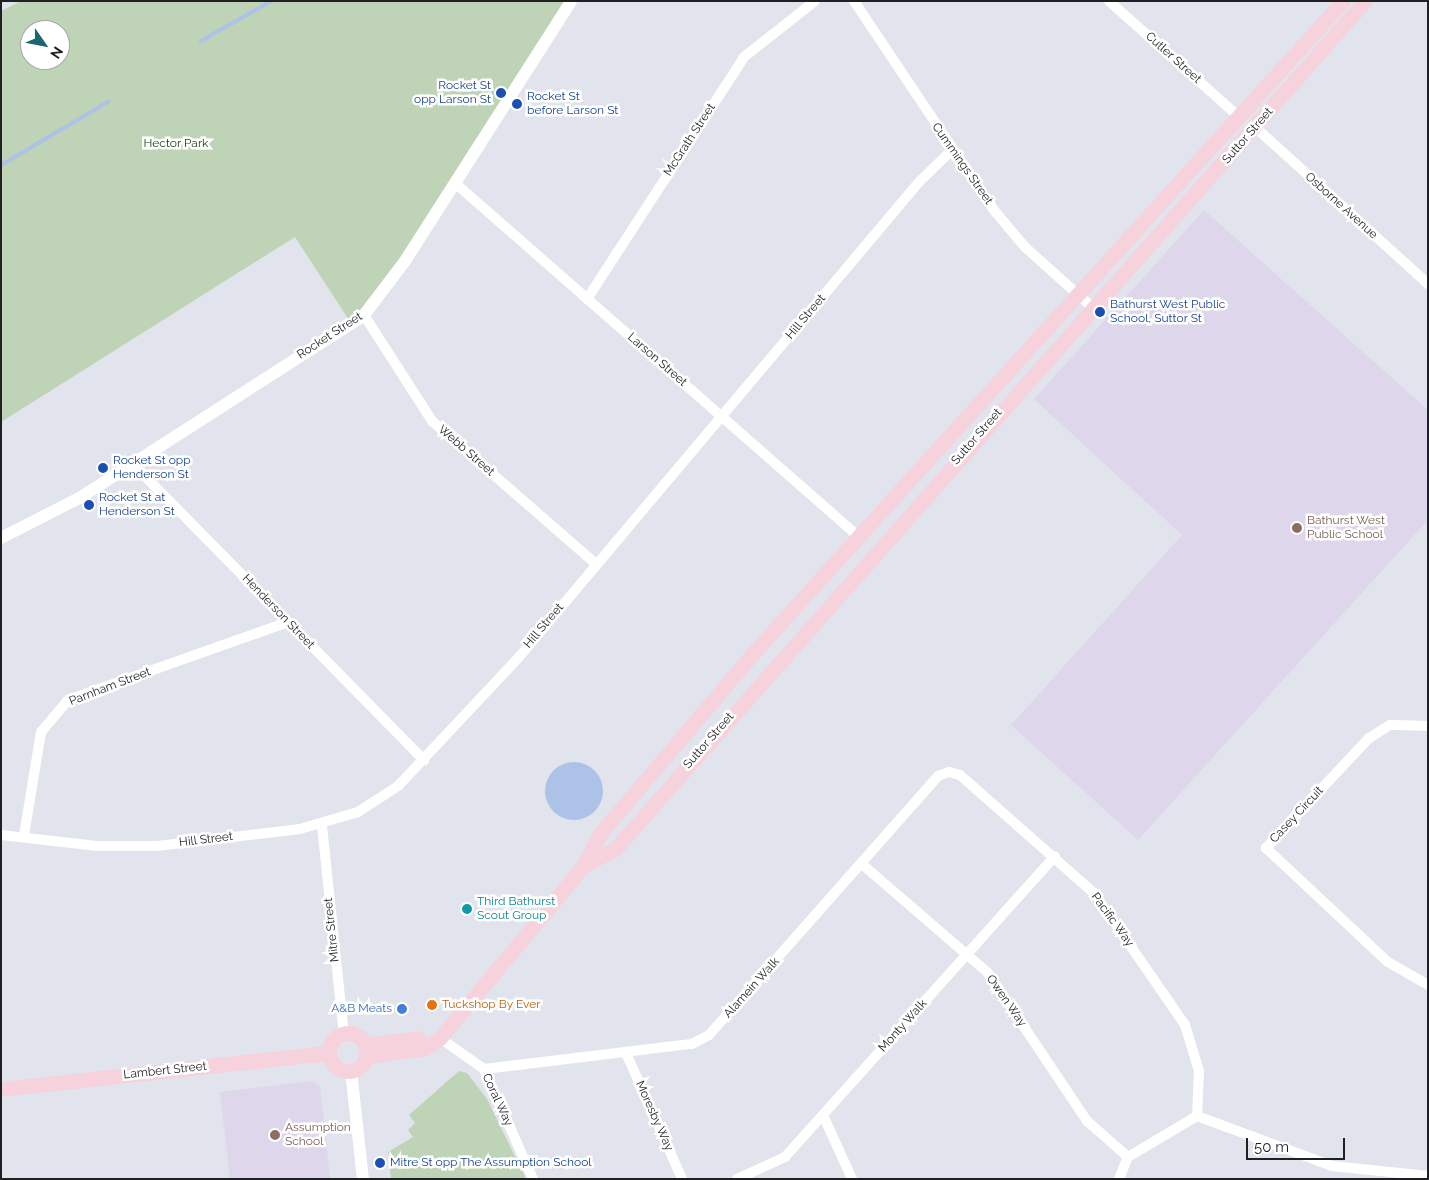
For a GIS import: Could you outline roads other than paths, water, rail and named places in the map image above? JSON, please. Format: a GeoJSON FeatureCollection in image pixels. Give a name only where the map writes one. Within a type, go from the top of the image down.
{"type":"FeatureCollection","features":[{"type":"Feature","properties":{"kind":"main road","name":"Suttor Street"},"geometry":{"type":"LineString","coordinates":[[366,1051],[425,1048],[440,1038],[584,866],[599,835],[858,536],[1237,115],[1343,1]]}},
{"type":"Feature","properties":{"kind":"main road","name":"Suttor Street"},"geometry":{"type":"LineString","coordinates":[[584,866],[615,849],[1365,1]]}},
{"type":"Feature","properties":{"kind":"main road"},"geometry":{"type":"LineString","coordinates":[[344,1034],[359,1037],[366,1051],[350,1071],[334,1064],[329,1053],[333,1041],[344,1034]]}},
{"type":"Feature","properties":{"kind":"main road","name":"Lambert Street"},"geometry":{"type":"LineString","coordinates":[[1,1089],[329,1053]]}},
{"type":"Feature","properties":{"kind":"street","name":"Rocket Street"},"geometry":{"type":"LineString","coordinates":[[1,538],[132,463],[364,315],[455,183],[571,1]]}},
{"type":"Feature","properties":{"kind":"street","name":"McGrath Street"},"geometry":{"type":"LineString","coordinates":[[587,299],[744,57],[815,1]]}},
{"type":"Feature","properties":{"kind":"street","name":"Cummings Street"},"geometry":{"type":"LineString","coordinates":[[854,1],[951,151],[1017,238],[1093,308]]}},
{"type":"Feature","properties":{"kind":"street","name":"Cutler Street"},"geometry":{"type":"LineString","coordinates":[[1109,1],[1237,115]]}},
{"type":"Feature","properties":{"kind":"street","name":"Osborne Avenue"},"geometry":{"type":"LineString","coordinates":[[1255,127],[1428,284]]}},
{"type":"Feature","properties":{"kind":"street","name":"Hill Street"},"geometry":{"type":"LineString","coordinates":[[1,835],[24,835],[98,846],[157,846],[322,826],[358,812],[398,786],[424,760],[596,564],[919,182],[951,151]]}},
{"type":"Feature","properties":{"kind":"street","name":"Larson Street"},"geometry":{"type":"LineString","coordinates":[[455,183],[858,536]]}},
{"type":"Feature","properties":{"kind":"street","name":"Webb Street"},"geometry":{"type":"LineString","coordinates":[[364,315],[432,421],[596,564]]}},
{"type":"Feature","properties":{"kind":"street","name":"Henderson Street"},"geometry":{"type":"LineString","coordinates":[[132,463],[424,760]]}},
{"type":"Feature","properties":{"kind":"street","name":"Parnham Street"},"geometry":{"type":"LineString","coordinates":[[24,835],[41,732],[68,700],[288,622]]}},
{"type":"Feature","properties":{"kind":"street","name":"Casey Circuit"},"geometry":{"type":"LineString","coordinates":[[1428,726],[1390,725],[1369,738],[1266,848],[1388,962],[1428,985]]}},
{"type":"Feature","properties":{"kind":"street","name":"Pacific Way"},"geometry":{"type":"LineString","coordinates":[[949,772],[960,775],[1055,856],[1094,893],[1185,1025],[1199,1071],[1197,1116]]}},
{"type":"Feature","properties":{"kind":"street","name":"Alamein Walk"},"geometry":{"type":"LineString","coordinates":[[484,1069],[692,1044],[709,1035],[863,865],[938,776],[949,772]]}},
{"type":"Feature","properties":{"kind":"street","name":"Mitre Street"},"geometry":{"type":"LineString","coordinates":[[322,826],[344,1034]]}},
{"type":"Feature","properties":{"kind":"street","name":"Monty Walk"},"geometry":{"type":"LineString","coordinates":[[737,1179],[786,1157],[1055,856]]}},
{"type":"Feature","properties":{"kind":"street","name":"Owen Way"},"geometry":{"type":"LineString","coordinates":[[863,865],[988,973],[1088,1121],[1128,1157]]}},
{"type":"Feature","properties":{"kind":"street","name":"Coral Way"},"geometry":{"type":"LineString","coordinates":[[440,1038],[484,1069],[532,1179]]}},
{"type":"Feature","properties":{"kind":"street","name":"Moresby Way"},"geometry":{"type":"LineString","coordinates":[[626,1053],[682,1179]]}},
{"type":"Feature","properties":{"kind":"street"},"geometry":{"type":"LineString","coordinates":[[350,1071],[364,1179]]}},
{"type":"Feature","properties":{"kind":"street"},"geometry":{"type":"LineString","coordinates":[[824,1115],[852,1179]]}},
{"type":"Feature","properties":{"kind":"street"},"geometry":{"type":"LineString","coordinates":[[1119,1179],[1128,1157],[1197,1116],[1332,1166],[1428,1176]]}},
{"type":"Feature","properties":{"kind":"water"},"geometry":{"type":"Polygon","coordinates":[[[574,762],[585,764],[598,775],[603,791],[601,802],[590,815],[574,820],[563,818],[550,807],[545,791],[547,780],[558,767],[574,762]]]}},
{"type":"Feature","properties":{"kind":"waterway"},"geometry":{"type":"LineString","coordinates":[[201,41],[271,1]]}},
{"type":"Feature","properties":{"kind":"waterway"},"geometry":{"type":"LineString","coordinates":[[1,165],[108,102]]}},
{"type":"Feature","properties":{"kind":"place","name":"Rocket St opp Larson St"},"geometry":{"type":"Point","coordinates":[501,93]}},
{"type":"Feature","properties":{"kind":"place","name":"Rocket St before Larson St"},"geometry":{"type":"Point","coordinates":[517,104]}},
{"type":"Feature","properties":{"kind":"place","name":"Bathurst West Public School, Suttor St"},"geometry":{"type":"Point","coordinates":[1100,312]}},
{"type":"Feature","properties":{"kind":"place","name":"Rocket St opp Henderson St"},"geometry":{"type":"Point","coordinates":[103,468]}},
{"type":"Feature","properties":{"kind":"place","name":"Rocket St at Henderson St"},"geometry":{"type":"Point","coordinates":[89,505]}},
{"type":"Feature","properties":{"kind":"place","name":"Bathurst West Public School"},"geometry":{"type":"Point","coordinates":[1297,528]}},
{"type":"Feature","properties":{"kind":"place","name":"Third Bathurst Scout Group"},"geometry":{"type":"Point","coordinates":[467,909]}},
{"type":"Feature","properties":{"kind":"place","name":"Tuckshop By Ever"},"geometry":{"type":"Point","coordinates":[432,1005]}},
{"type":"Feature","properties":{"kind":"place","name":"A&B Meats"},"geometry":{"type":"Point","coordinates":[402,1009]}},
{"type":"Feature","properties":{"kind":"place","name":"Assumption School"},"geometry":{"type":"Point","coordinates":[275,1135]}},
{"type":"Feature","properties":{"kind":"place","name":"Mitre St opp The Assumption School"},"geometry":{"type":"Point","coordinates":[380,1163]}},
{"type":"Feature","properties":{"kind":"park label","name":"Hector Park"},"geometry":{"type":"Point","coordinates":[176,144]}}]}
